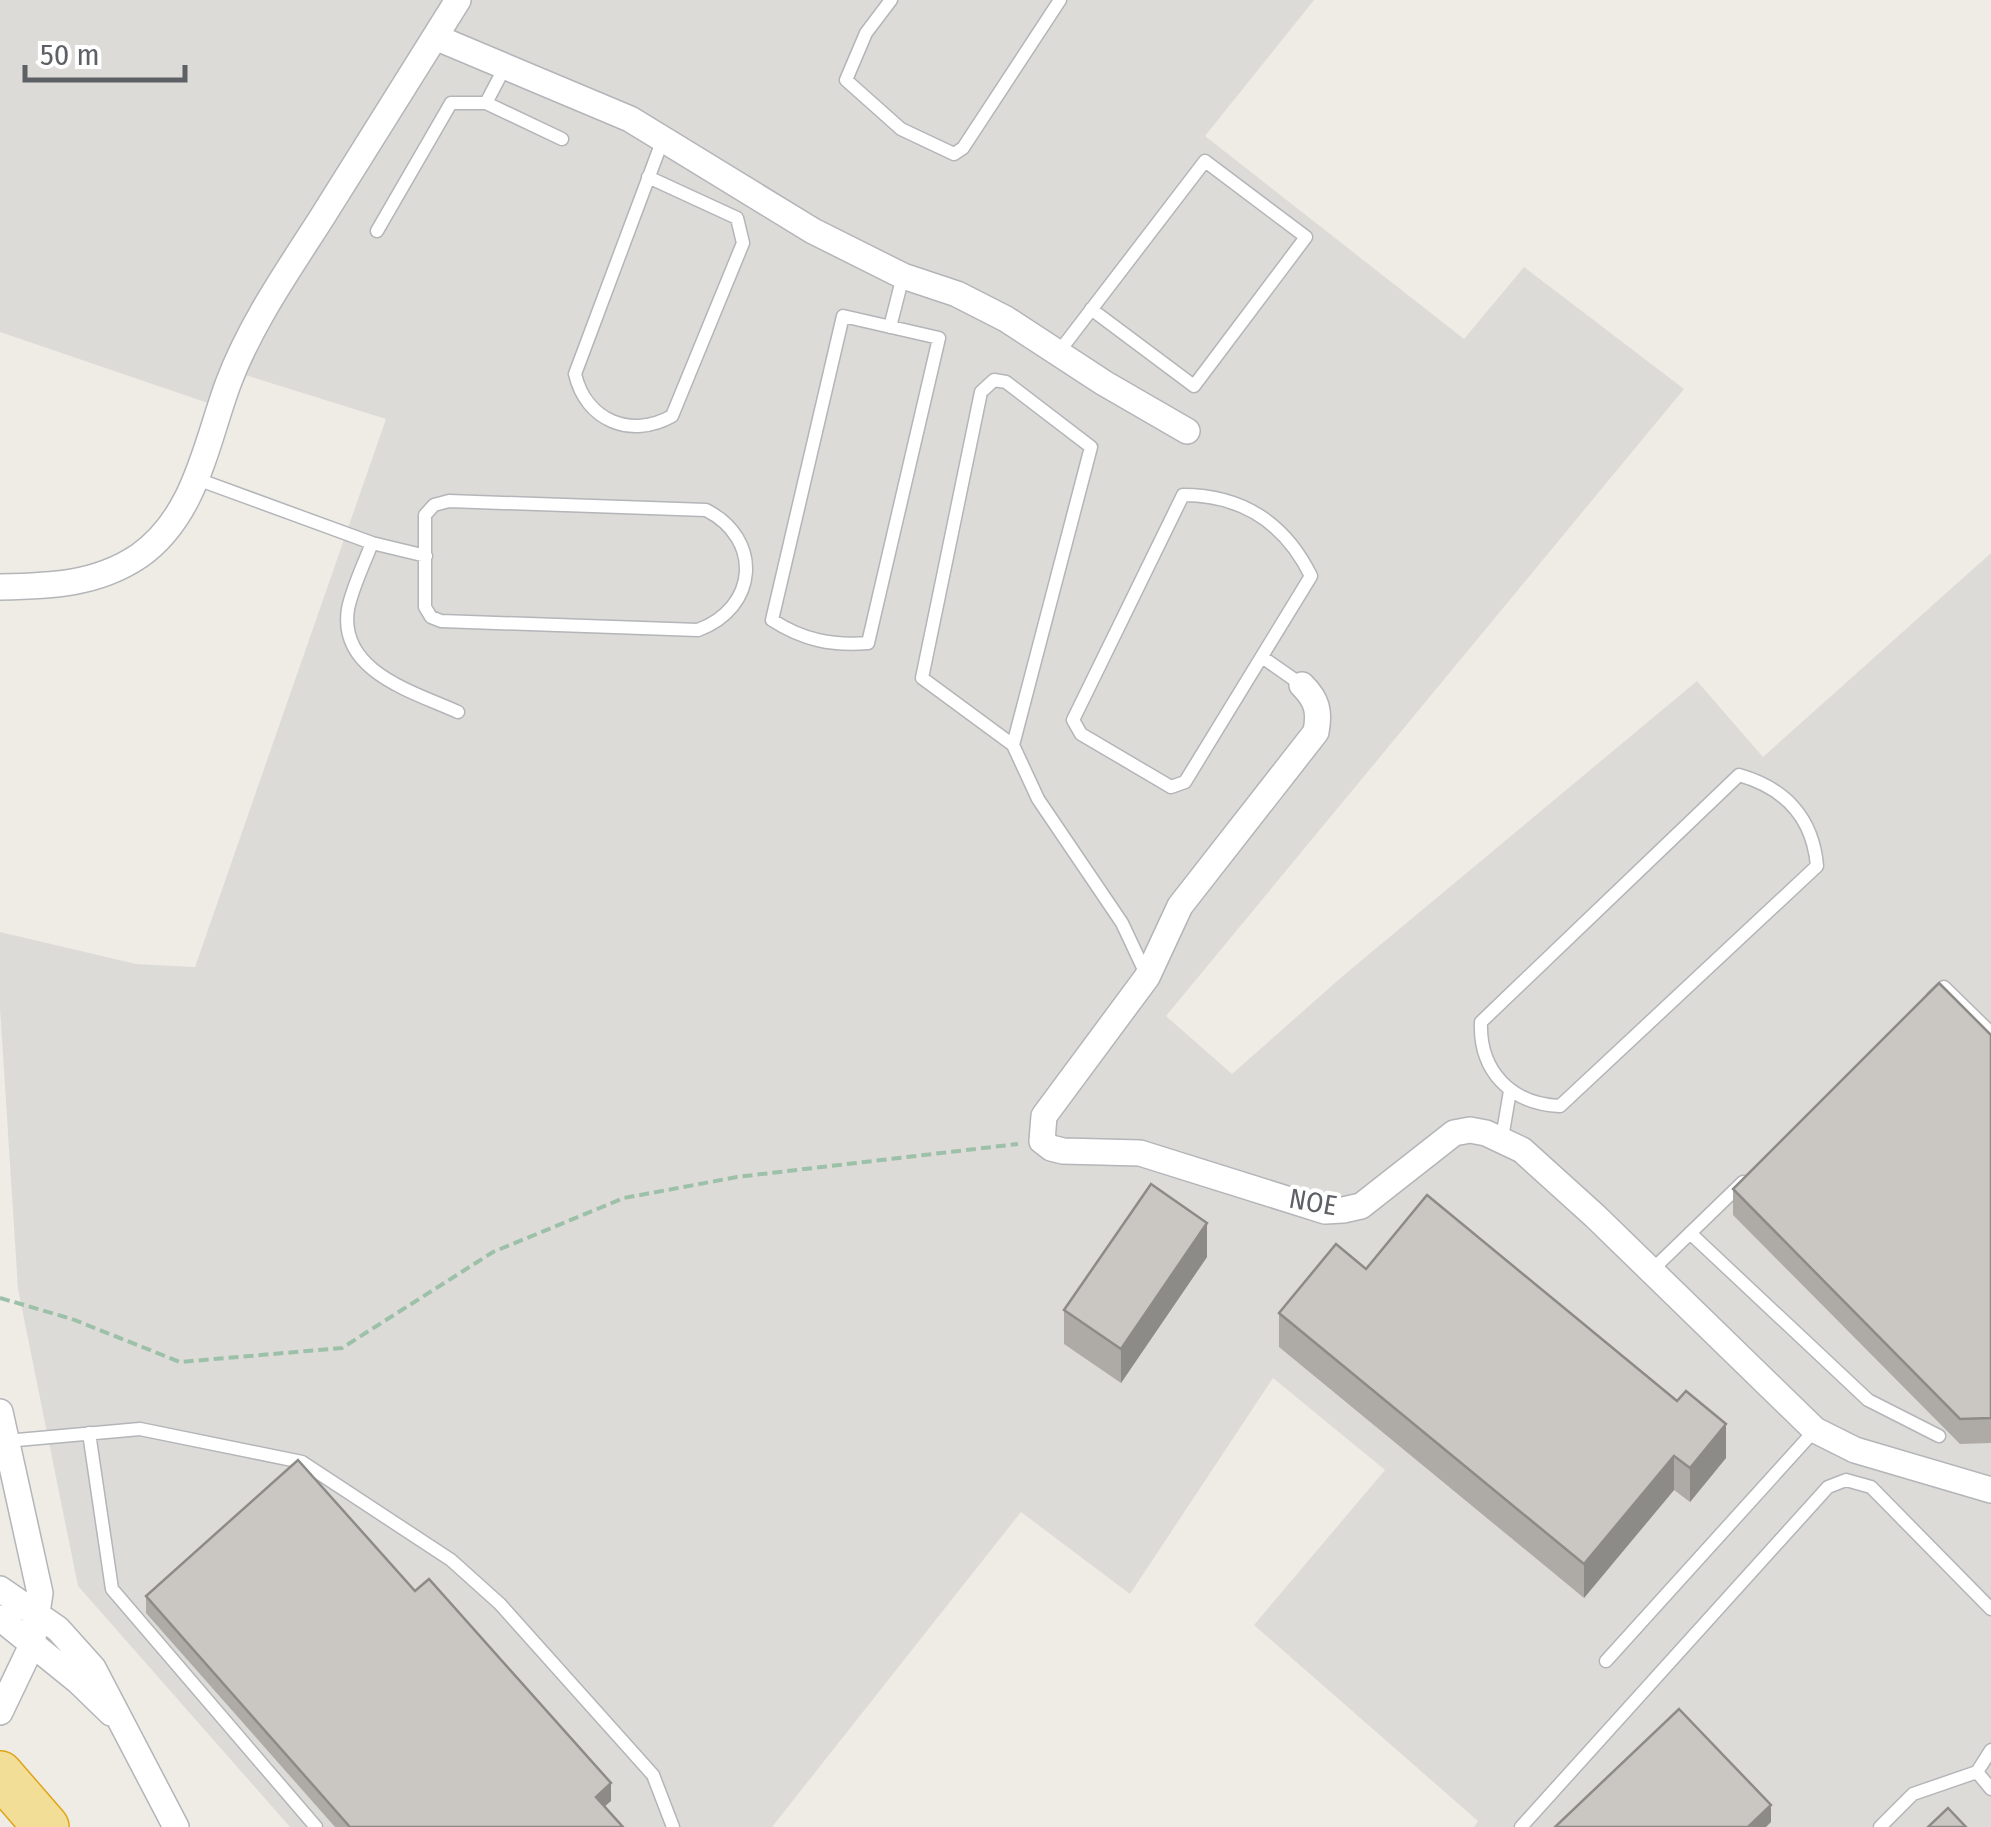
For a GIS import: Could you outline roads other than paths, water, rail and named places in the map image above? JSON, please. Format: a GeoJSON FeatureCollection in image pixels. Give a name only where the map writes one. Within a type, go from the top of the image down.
{"type":"FeatureCollection","features":[{"type":"Feature","properties":{"kind":"highway"},"geometry":{"type":"LineString","coordinates":[[0,1774],[46,1827]]}},
{"type":"Feature","properties":{"kind":"street"},"geometry":{"type":"LineString","coordinates":[[0,587],[60,586],[98,576],[140,556],[173,521],[197,479],[228,383],[254,324],[458,0]]}},
{"type":"Feature","properties":{"kind":"street"},"geometry":{"type":"LineString","coordinates":[[435,37],[630,120],[813,231],[903,276],[957,294],[1006,319],[1187,430]]}},
{"type":"Feature","properties":{"kind":"street"},"geometry":{"type":"LineString","coordinates":[[1147,977],[1180,906],[1316,732],[1319,716],[1315,698],[1302,685]]}},
{"type":"Feature","properties":{"kind":"street","name":"NOE"},"geometry":{"type":"LineString","coordinates":[[1147,977],[1044,1116],[1042,1141],[1051,1148],[1140,1153],[1326,1210],[1361,1206],[1454,1133],[1470,1130],[1502,1138]]}},
{"type":"Feature","properties":{"kind":"street"},"geometry":{"type":"LineString","coordinates":[[1502,1138],[1522,1150],[1816,1430],[1854,1450],[1991,1490]]}},
{"type":"Feature","properties":{"kind":"street"},"geometry":{"type":"LineString","coordinates":[[0,1412],[40,1593],[32,1645],[3,1707]]}},
{"type":"Feature","properties":{"kind":"street"},"geometry":{"type":"LineString","coordinates":[[0,1580],[15,1575],[22,1565],[26,1536]]}},
{"type":"Feature","properties":{"kind":"street"},"geometry":{"type":"LineString","coordinates":[[0,1589],[39,1614],[93,1668],[176,1827]]}},
{"type":"Feature","properties":{"kind":"street"},"geometry":{"type":"LineString","coordinates":[[0,1618],[78,1681],[118,1720]]}},
{"type":"Feature","properties":{"kind":"street"},"geometry":{"type":"LineString","coordinates":[[3,1707],[24,1684],[40,1674],[57,1672],[78,1681]]}},
{"type":"Feature","properties":{"kind":"lane"},"geometry":{"type":"LineString","coordinates":[[890,0],[866,33],[846,80],[901,129],[954,154],[963,148],[1060,0]]}},
{"type":"Feature","properties":{"kind":"lane"},"geometry":{"type":"LineString","coordinates":[[486,103],[506,65]]}},
{"type":"Feature","properties":{"kind":"lane"},"geometry":{"type":"LineString","coordinates":[[377,231],[452,103],[486,103],[562,139]]}},
{"type":"Feature","properties":{"kind":"lane"},"geometry":{"type":"LineString","coordinates":[[648,177],[737,218],[743,243],[672,416],[636,428],[611,422],[591,408],[575,374],[648,177],[663,139]]}},
{"type":"Feature","properties":{"kind":"lane"},"geometry":{"type":"LineString","coordinates":[[1058,353],[1091,309],[1205,160],[1306,237],[1194,386],[1091,309]]}},
{"type":"Feature","properties":{"kind":"lane"},"geometry":{"type":"LineString","coordinates":[[890,327],[903,276]]}},
{"type":"Feature","properties":{"kind":"lane"},"geometry":{"type":"LineString","coordinates":[[843,316],[890,327],[939,338],[868,643],[816,641],[772,620],[843,316]]}},
{"type":"Feature","properties":{"kind":"lane"},"geometry":{"type":"LineString","coordinates":[[1013,745],[1091,447],[1006,382],[994,380],[981,392],[922,678],[1013,745],[1038,799],[1122,924],[1147,977]]}},
{"type":"Feature","properties":{"kind":"lane"},"geometry":{"type":"LineString","coordinates":[[197,479],[372,544],[426,556]]}},
{"type":"Feature","properties":{"kind":"lane"},"geometry":{"type":"LineString","coordinates":[[1183,495],[1219,498],[1253,510],[1294,545],[1311,576],[1262,657],[1185,782],[1171,787],[1081,734],[1073,720],[1183,495]]}},
{"type":"Feature","properties":{"kind":"lane"},"geometry":{"type":"LineString","coordinates":[[448,500],[706,510],[734,532],[746,568],[733,608],[723,618],[698,630],[441,621],[425,607],[426,556],[425,516],[434,505],[448,500]]}},
{"type":"Feature","properties":{"kind":"lane"},"geometry":{"type":"LineString","coordinates":[[372,544],[348,609],[348,635],[362,660],[378,676],[458,712]]}},
{"type":"Feature","properties":{"kind":"lane"},"geometry":{"type":"LineString","coordinates":[[1262,657],[1302,685]]}},
{"type":"Feature","properties":{"kind":"lane"},"geometry":{"type":"LineString","coordinates":[[1502,1138],[1510,1091],[1486,1060],[1481,1022],[1739,776],[1756,780],[1784,796],[1805,821],[1816,850],[1817,866],[1560,1106],[1534,1103],[1510,1091]]}},
{"type":"Feature","properties":{"kind":"lane"},"geometry":{"type":"LineString","coordinates":[[1916,1014],[1944,987],[1991,1033]]}},
{"type":"Feature","properties":{"kind":"lane"},"geometry":{"type":"LineString","coordinates":[[1651,1270],[1760,1165]]}},
{"type":"Feature","properties":{"kind":"lane"},"geometry":{"type":"LineString","coordinates":[[1690,1233],[1868,1400],[1939,1436]]}},
{"type":"Feature","properties":{"kind":"lane"},"geometry":{"type":"LineString","coordinates":[[6,1441],[140,1429],[302,1462],[451,1560],[500,1604],[653,1775],[672,1827]]}},
{"type":"Feature","properties":{"kind":"lane"},"geometry":{"type":"LineString","coordinates":[[1606,1661],[1816,1430]]}},
{"type":"Feature","properties":{"kind":"lane"},"geometry":{"type":"LineString","coordinates":[[89,1433],[112,1589],[316,1827]]}},
{"type":"Feature","properties":{"kind":"lane"},"geometry":{"type":"LineString","coordinates":[[1521,1827],[1828,1487],[1846,1480],[1871,1487],[1991,1609]]}},
{"type":"Feature","properties":{"kind":"lane"},"geometry":{"type":"LineString","coordinates":[[1880,1827],[1914,1794],[1977,1772],[1991,1750]]}},
{"type":"Feature","properties":{"kind":"lane"},"geometry":{"type":"LineString","coordinates":[[1977,1772],[1991,1790]]}}]}
